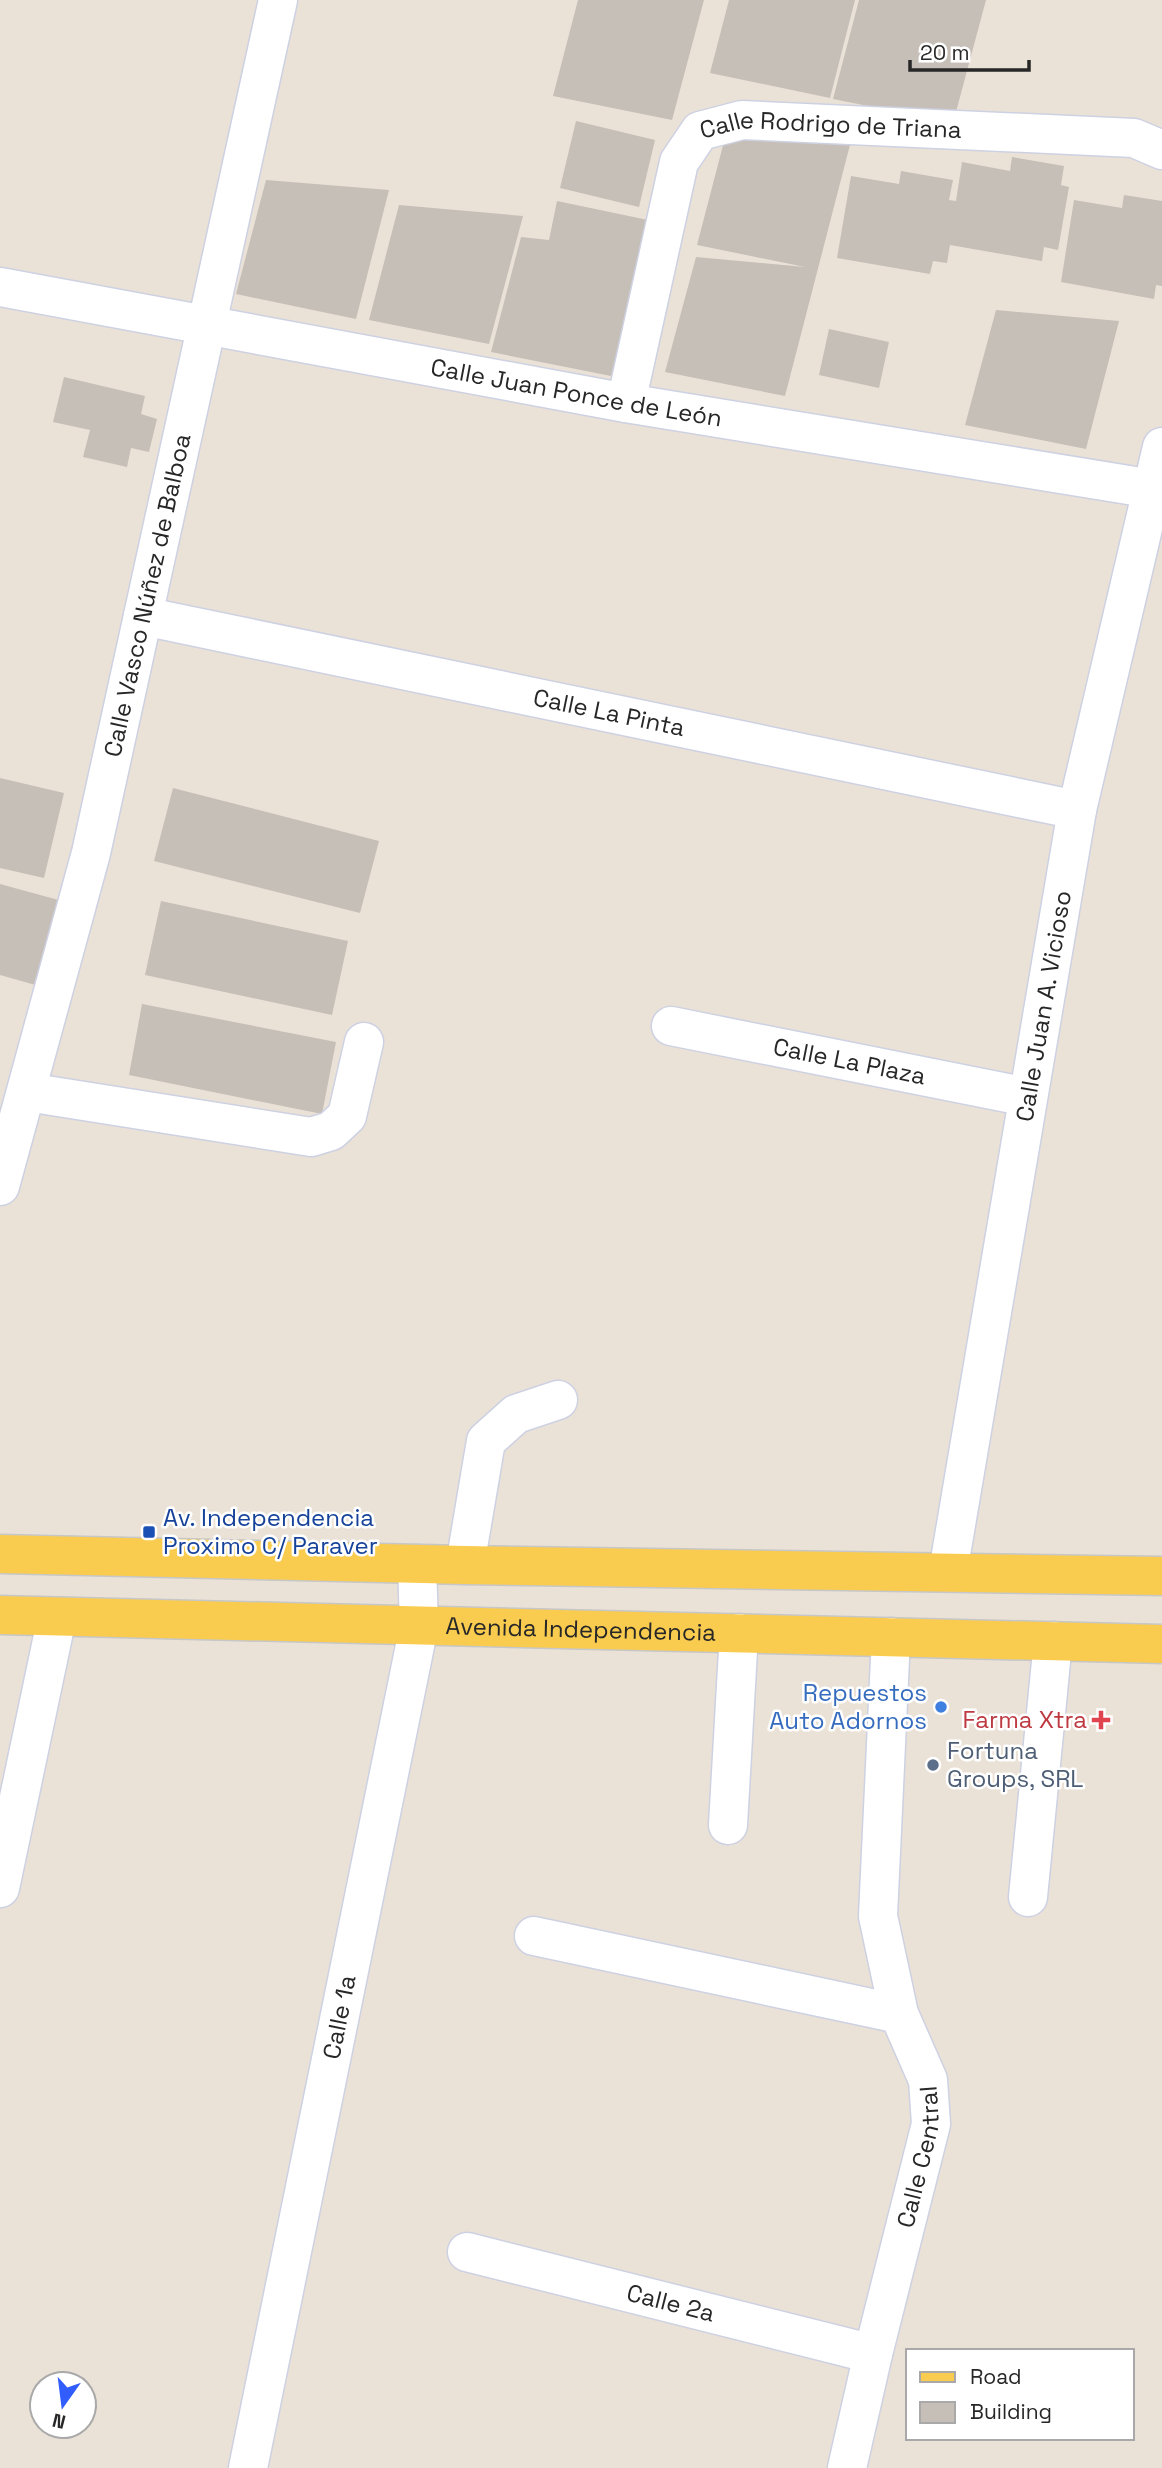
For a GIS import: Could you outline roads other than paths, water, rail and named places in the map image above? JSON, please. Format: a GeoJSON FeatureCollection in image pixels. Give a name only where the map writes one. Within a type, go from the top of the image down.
{"type":"FeatureCollection","features":[{"type":"Feature","properties":{"kind":"main road"},"geometry":{"type":"LineString","coordinates":[[0,1554],[465,1565],[1162,1576]]}},
{"type":"Feature","properties":{"kind":"main road","name":"Avenida Independencia"},"geometry":{"type":"LineString","coordinates":[[0,1615],[1162,1644]]}},
{"type":"Feature","properties":{"kind":"street","name":"Calle Vasco Núñez de Balboa"},"geometry":{"type":"LineString","coordinates":[[0,1186],[91,853],[278,0]]}},
{"type":"Feature","properties":{"kind":"street","name":"Calle Rodrigo de Triana"},"geometry":{"type":"LineString","coordinates":[[626,403],[679,162],[700,131],[742,120],[756,120],[1134,138],[1162,150]]}},
{"type":"Feature","properties":{"kind":"street","name":"Calle Juan Ponce de León"},"geometry":{"type":"LineString","coordinates":[[0,287],[626,403],[1153,489]]}},
{"type":"Feature","properties":{"kind":"street","name":"Calle Juan A. Vicioso"},"geometry":{"type":"LineString","coordinates":[[948,1572],[1077,810],[1162,447]]}},
{"type":"Feature","properties":{"kind":"street","name":"Calle La Pinta"},"geometry":{"type":"LineString","coordinates":[[143,616],[1077,810]]}},
{"type":"Feature","properties":{"kind":"street","name":"Calle La Plaza"},"geometry":{"type":"LineString","coordinates":[[671,1026],[1027,1097]]}},
{"type":"Feature","properties":{"kind":"street"},"geometry":{"type":"LineString","coordinates":[[27,1092],[311,1137],[331,1131],[347,1116],[363,1042]]}},
{"type":"Feature","properties":{"kind":"street"},"geometry":{"type":"LineString","coordinates":[[465,1565],[485,1441],[516,1414],[558,1401]]}},
{"type":"Feature","properties":{"kind":"street","name":"Calle 1a"},"geometry":{"type":"LineString","coordinates":[[248,2468],[419,1626],[416,1564]]}},
{"type":"Feature","properties":{"kind":"street"},"geometry":{"type":"LineString","coordinates":[[0,1888],[57,1617]]}},
{"type":"Feature","properties":{"kind":"street"},"geometry":{"type":"LineString","coordinates":[[728,1825],[739,1633]]}},
{"type":"Feature","properties":{"kind":"street","name":"Calle Central"},"geometry":{"type":"LineString","coordinates":[[847,2468],[931,2124],[928,2080],[899,2014],[878,1916],[891,1637]]}},
{"type":"Feature","properties":{"kind":"street"},"geometry":{"type":"LineString","coordinates":[[1028,1897],[1053,1641]]}},
{"type":"Feature","properties":{"kind":"street"},"geometry":{"type":"LineString","coordinates":[[534,1936],[899,2014]]}},
{"type":"Feature","properties":{"kind":"street","name":"Calle 2a"},"geometry":{"type":"LineString","coordinates":[[467,2252],[873,2354]]}},
{"type":"Feature","properties":{"kind":"place","name":"Av. Independencia Proximo C/ Paraver"},"geometry":{"type":"Point","coordinates":[149,1532]}},
{"type":"Feature","properties":{"kind":"place","name":"Repuestos Auto Adornos"},"geometry":{"type":"Point","coordinates":[941,1707]}},
{"type":"Feature","properties":{"kind":"place","name":"Farma Xtra"},"geometry":{"type":"Point","coordinates":[1101,1720]}},
{"type":"Feature","properties":{"kind":"place","name":"Fortuna Groups, SRL"},"geometry":{"type":"Point","coordinates":[933,1765]}}]}
